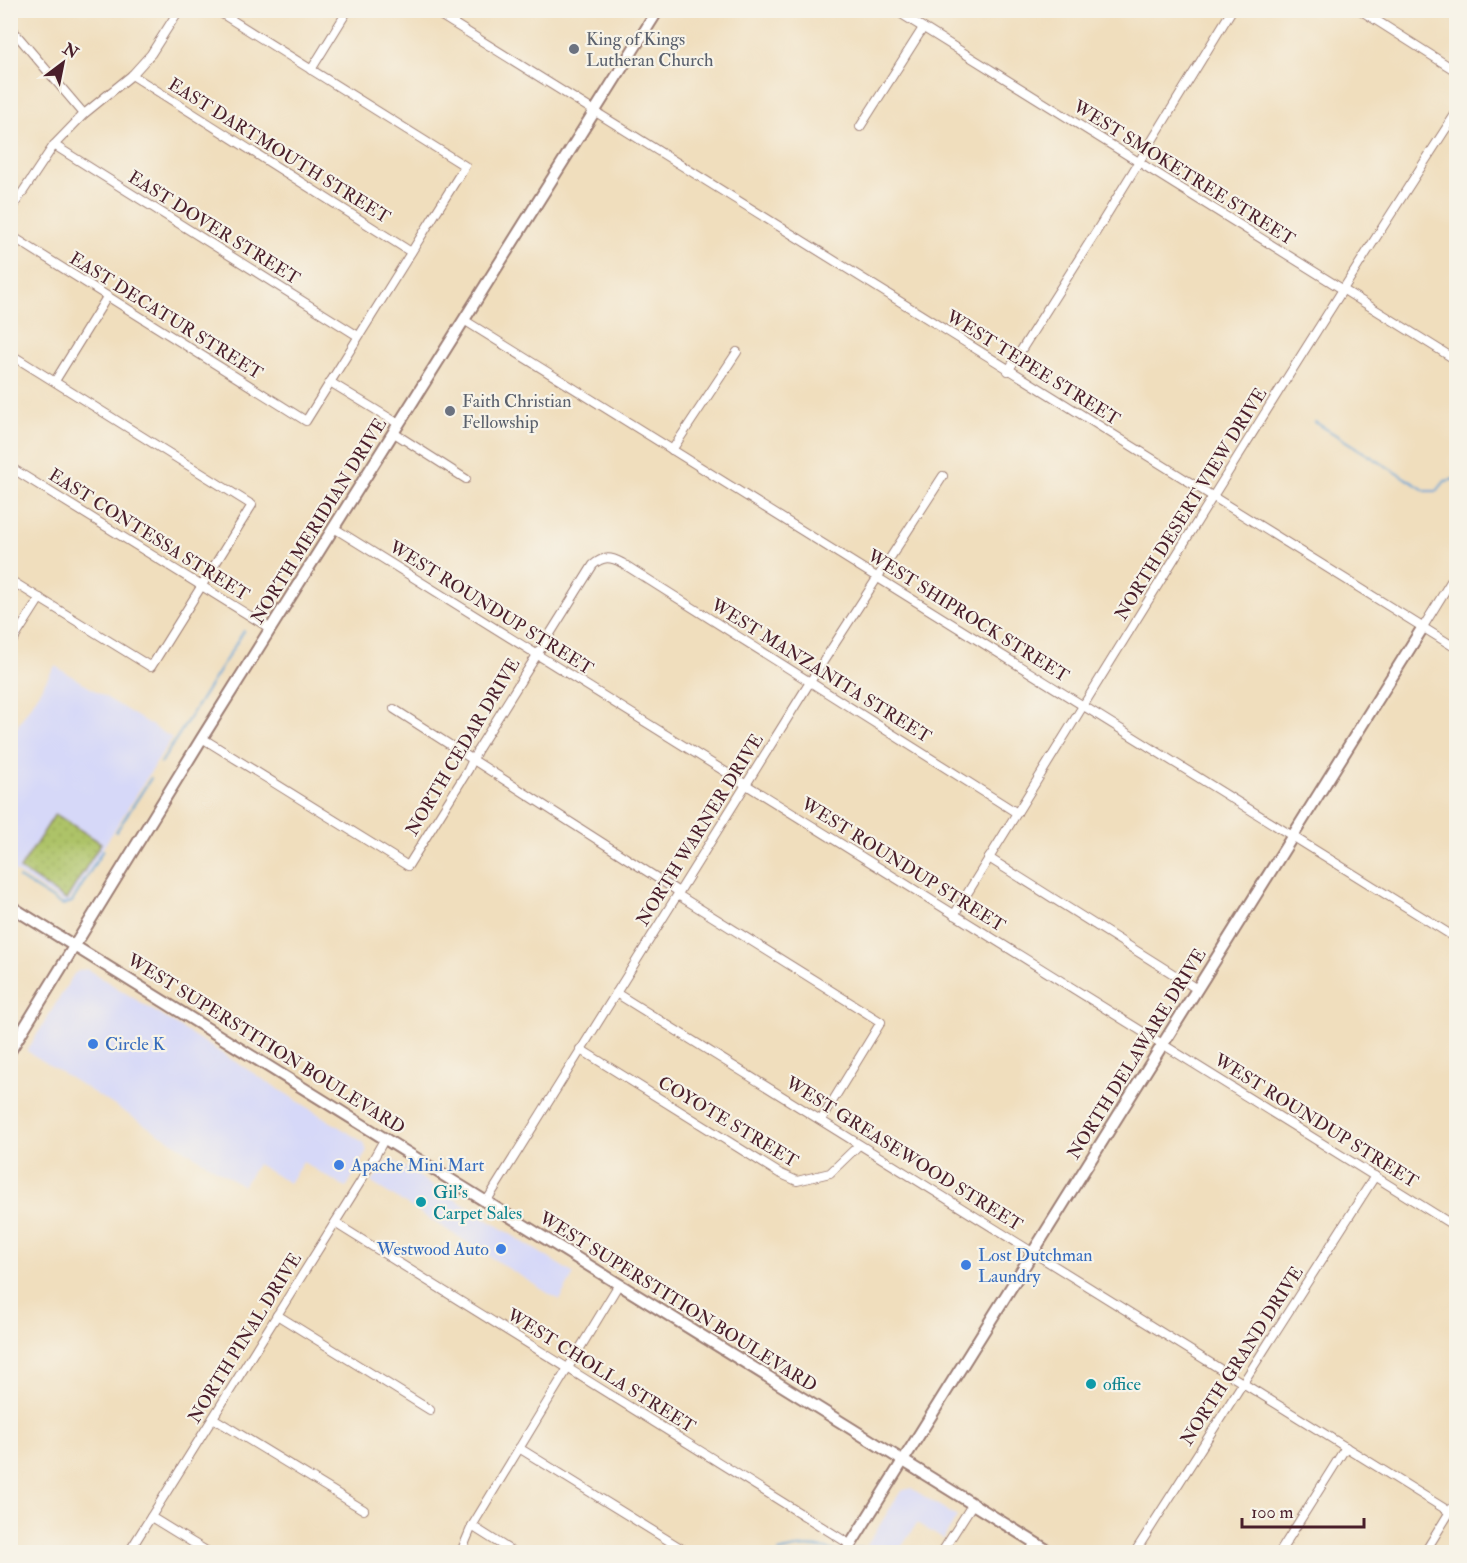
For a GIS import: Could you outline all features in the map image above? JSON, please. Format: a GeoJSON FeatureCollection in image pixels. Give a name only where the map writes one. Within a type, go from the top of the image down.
{"type":"FeatureCollection","features":[{"type":"Feature","properties":{"kind":"street"},"geometry":{"type":"LineString","coordinates":[[10,211],[54,145],[84,114],[132,75],[151,54],[179,10]]}},
{"type":"Feature","properties":{"kind":"street"},"geometry":{"type":"LineString","coordinates":[[216,10],[465,166],[330,382],[466,479]]}},
{"type":"Feature","properties":{"kind":"street"},"geometry":{"type":"LineString","coordinates":[[311,70],[348,10]]}},
{"type":"Feature","properties":{"kind":"street","name":"WEST TEPEE STREET"},"geometry":{"type":"LineString","coordinates":[[432,10],[1456,648]]}},
{"type":"Feature","properties":{"kind":"street","name":"NORTH MERIDIAN DRIVE"},"geometry":{"type":"LineString","coordinates":[[10,1051],[202,738],[658,10]]}},
{"type":"Feature","properties":{"kind":"street","name":"WEST SMOKETREE STREET"},"geometry":{"type":"LineString","coordinates":[[895,10],[1456,360]]}},
{"type":"Feature","properties":{"kind":"street"},"geometry":{"type":"LineString","coordinates":[[1008,370],[1096,232],[1232,10]]}},
{"type":"Feature","properties":{"kind":"street"},"geometry":{"type":"LineString","coordinates":[[1360,10],[1456,71]]}},
{"type":"Feature","properties":{"kind":"street"},"geometry":{"type":"LineString","coordinates":[[10,27],[84,114]]}},
{"type":"Feature","properties":{"kind":"street"},"geometry":{"type":"LineString","coordinates":[[860,127],[923,28]]}},
{"type":"Feature","properties":{"kind":"street","name":"EAST DARTMOUTH STREET"},"geometry":{"type":"LineString","coordinates":[[132,75],[411,252]]}},
{"type":"Feature","properties":{"kind":"street","name":"NORTH DESERT VIEW DRIVE"},"geometry":{"type":"LineString","coordinates":[[954,915],[1342,289],[1456,112]]}},
{"type":"Feature","properties":{"kind":"street","name":"EAST DOVER STREET"},"geometry":{"type":"LineString","coordinates":[[54,145],[358,336]]}},
{"type":"Feature","properties":{"kind":"street","name":"EAST DECATUR STREET"},"geometry":{"type":"LineString","coordinates":[[10,235],[306,421],[330,382]]}},
{"type":"Feature","properties":{"kind":"street"},"geometry":{"type":"LineString","coordinates":[[55,381],[107,297]]}},
{"type":"Feature","properties":{"kind":"street","name":"WEST SHIPROCK STREET"},"geometry":{"type":"LineString","coordinates":[[464,320],[1456,938]]}},
{"type":"Feature","properties":{"kind":"street"},"geometry":{"type":"LineString","coordinates":[[672,450],[736,352]]}},
{"type":"Feature","properties":{"kind":"street"},"geometry":{"type":"LineString","coordinates":[[10,354],[252,505],[151,667],[10,580]]}},
{"type":"Feature","properties":{"kind":"street","name":"EAST CONTESSA STREET"},"geometry":{"type":"LineString","coordinates":[[10,467],[271,629]]}},
{"type":"Feature","properties":{"kind":"street","name":"NORTH WARNER DRIVE"},"geometry":{"type":"LineString","coordinates":[[486,1202],[810,682],[943,476]]}},
{"type":"Feature","properties":{"kind":"street","name":"WEST ROUNDUP STREET"},"geometry":{"type":"LineString","coordinates":[[334,528],[1456,1227]]}},
{"type":"Feature","properties":{"kind":"street","name":"NORTH CEDAR DRIVE"},"geometry":{"type":"LineString","coordinates":[[202,738],[408,866],[536,654],[593,565],[607,558]]}},
{"type":"Feature","properties":{"kind":"street","name":"WEST MANZANITA STREET"},"geometry":{"type":"LineString","coordinates":[[607,558],[622,563],[1017,813]]}},
{"type":"Feature","properties":{"kind":"street","name":"NORTH DELAWARE DRIVE"},"geometry":{"type":"LineString","coordinates":[[849,1549],[1456,573]]}},
{"type":"Feature","properties":{"kind":"street"},"geometry":{"type":"LineString","coordinates":[[10,645],[40,598]]}},
{"type":"Feature","properties":{"kind":"street"},"geometry":{"type":"LineString","coordinates":[[393,709],[881,1022],[821,1120]]}},
{"type":"Feature","properties":{"kind":"street"},"geometry":{"type":"LineString","coordinates":[[989,858],[1197,989]]}},
{"type":"Feature","properties":{"kind":"street","name":"WEST SUPERSTITION BOULEVARD"},"geometry":{"type":"LineString","coordinates":[[10,906],[903,1461],[972,1505],[1032,1548],[1050,1552]]}},
{"type":"Feature","properties":{"kind":"street","name":"WEST GREASEWOOD STREET"},"geometry":{"type":"LineString","coordinates":[[616,993],[1450,1512]]}},
{"type":"Feature","properties":{"kind":"street","name":"COYOTE STREET"},"geometry":{"type":"LineString","coordinates":[[580,1049],[779,1173],[797,1181],[830,1173],[859,1145]]}},
{"type":"Feature","properties":{"kind":"street","name":"NORTH PINAL DRIVE"},"geometry":{"type":"LineString","coordinates":[[129,1552],[335,1223],[385,1138]]}},
{"type":"Feature","properties":{"kind":"street","name":"NORTH GRAND DRIVE"},"geometry":{"type":"LineString","coordinates":[[1136,1552],[1375,1176]]}},
{"type":"Feature","properties":{"kind":"street","name":"WEST CHOLLA STREET"},"geometry":{"type":"LineString","coordinates":[[335,1223],[568,1368],[849,1549]]}},
{"type":"Feature","properties":{"kind":"street"},"geometry":{"type":"LineString","coordinates":[[461,1552],[472,1526],[619,1284]]}},
{"type":"Feature","properties":{"kind":"street"},"geometry":{"type":"LineString","coordinates":[[277,1314],[430,1410]]}},
{"type":"Feature","properties":{"kind":"street"},"geometry":{"type":"LineString","coordinates":[[213,1418],[364,1510]]}},
{"type":"Feature","properties":{"kind":"street"},"geometry":{"type":"LineString","coordinates":[[1280,1552],[1346,1447]]}},
{"type":"Feature","properties":{"kind":"street"},"geometry":{"type":"LineString","coordinates":[[519,1448],[687,1552]]}},
{"type":"Feature","properties":{"kind":"street"},"geometry":{"type":"LineString","coordinates":[[1425,1552],[1456,1502]]}},
{"type":"Feature","properties":{"kind":"street"},"geometry":{"type":"LineString","coordinates":[[942,1552],[972,1505]]}},
{"type":"Feature","properties":{"kind":"street"},"geometry":{"type":"LineString","coordinates":[[151,1517],[208,1552]]}},
{"type":"Feature","properties":{"kind":"street"},"geometry":{"type":"LineString","coordinates":[[472,1526],[513,1552]]}},
{"type":"Feature","properties":{"kind":"shaded area"},"geometry":{"type":"Polygon","coordinates":[[[55,666],[172,738],[67,905],[11,869],[10,738],[55,666]]]}},
{"type":"Feature","properties":{"kind":"shaded area"},"geometry":{"type":"Polygon","coordinates":[[[87,969],[363,1142],[367,1151],[346,1188],[303,1162],[289,1183],[257,1164],[243,1186],[27,1051],[74,974],[87,969]]]}},
{"type":"Feature","properties":{"kind":"shaded area"},"geometry":{"type":"Polygon","coordinates":[[[394,1161],[574,1274],[559,1300],[372,1183],[384,1163],[394,1161]]]}},
{"type":"Feature","properties":{"kind":"shaded area"},"geometry":{"type":"Polygon","coordinates":[[[911,1488],[957,1517],[943,1539],[917,1523],[898,1552],[874,1552],[866,1547],[901,1491],[911,1488]]]}},
{"type":"Feature","properties":{"kind":"green space"},"geometry":{"type":"Polygon","coordinates":[[[55,814],[101,843],[66,900],[20,869],[55,814]]]}},
{"type":"Feature","properties":{"kind":"waterway"},"geometry":{"type":"LineString","coordinates":[[1315,422],[1426,491],[1437,491],[1445,481],[1456,479]]}},
{"type":"Feature","properties":{"kind":"waterway"},"geometry":{"type":"LineString","coordinates":[[161,763],[244,631]]}},
{"type":"Feature","properties":{"kind":"waterway"},"geometry":{"type":"LineString","coordinates":[[116,832],[151,778]]}},
{"type":"Feature","properties":{"kind":"waterway"},"geometry":{"type":"LineString","coordinates":[[19,878],[62,905],[72,902],[103,850]]}},
{"type":"Feature","properties":{"kind":"waterway"},"geometry":{"type":"LineString","coordinates":[[779,1552],[808,1547],[836,1551]]}},
{"type":"Feature","properties":{"kind":"waterway"},"geometry":{"type":"LineString","coordinates":[[855,1549],[863,1548]]}},
{"type":"Feature","properties":{"kind":"place","name":"King of Kings Lutheran Church"},"geometry":{"type":"Point","coordinates":[574,49]}},
{"type":"Feature","properties":{"kind":"place","name":"Faith Christian Fellowship"},"geometry":{"type":"Point","coordinates":[450,411]}},
{"type":"Feature","properties":{"kind":"place","name":"Circle K"},"geometry":{"type":"Point","coordinates":[93,1044]}},
{"type":"Feature","properties":{"kind":"place","name":"Apache Mini Mart"},"geometry":{"type":"Point","coordinates":[339,1165]}},
{"type":"Feature","properties":{"kind":"place","name":"Gil's Carpet Sales"},"geometry":{"type":"Point","coordinates":[421,1202]}},
{"type":"Feature","properties":{"kind":"place","name":"Westwood Auto"},"geometry":{"type":"Point","coordinates":[501,1249]}},
{"type":"Feature","properties":{"kind":"place","name":"Lost Dutchman Laundry"},"geometry":{"type":"Point","coordinates":[966,1265]}},
{"type":"Feature","properties":{"kind":"place","name":"office"},"geometry":{"type":"Point","coordinates":[1091,1384]}}]}
